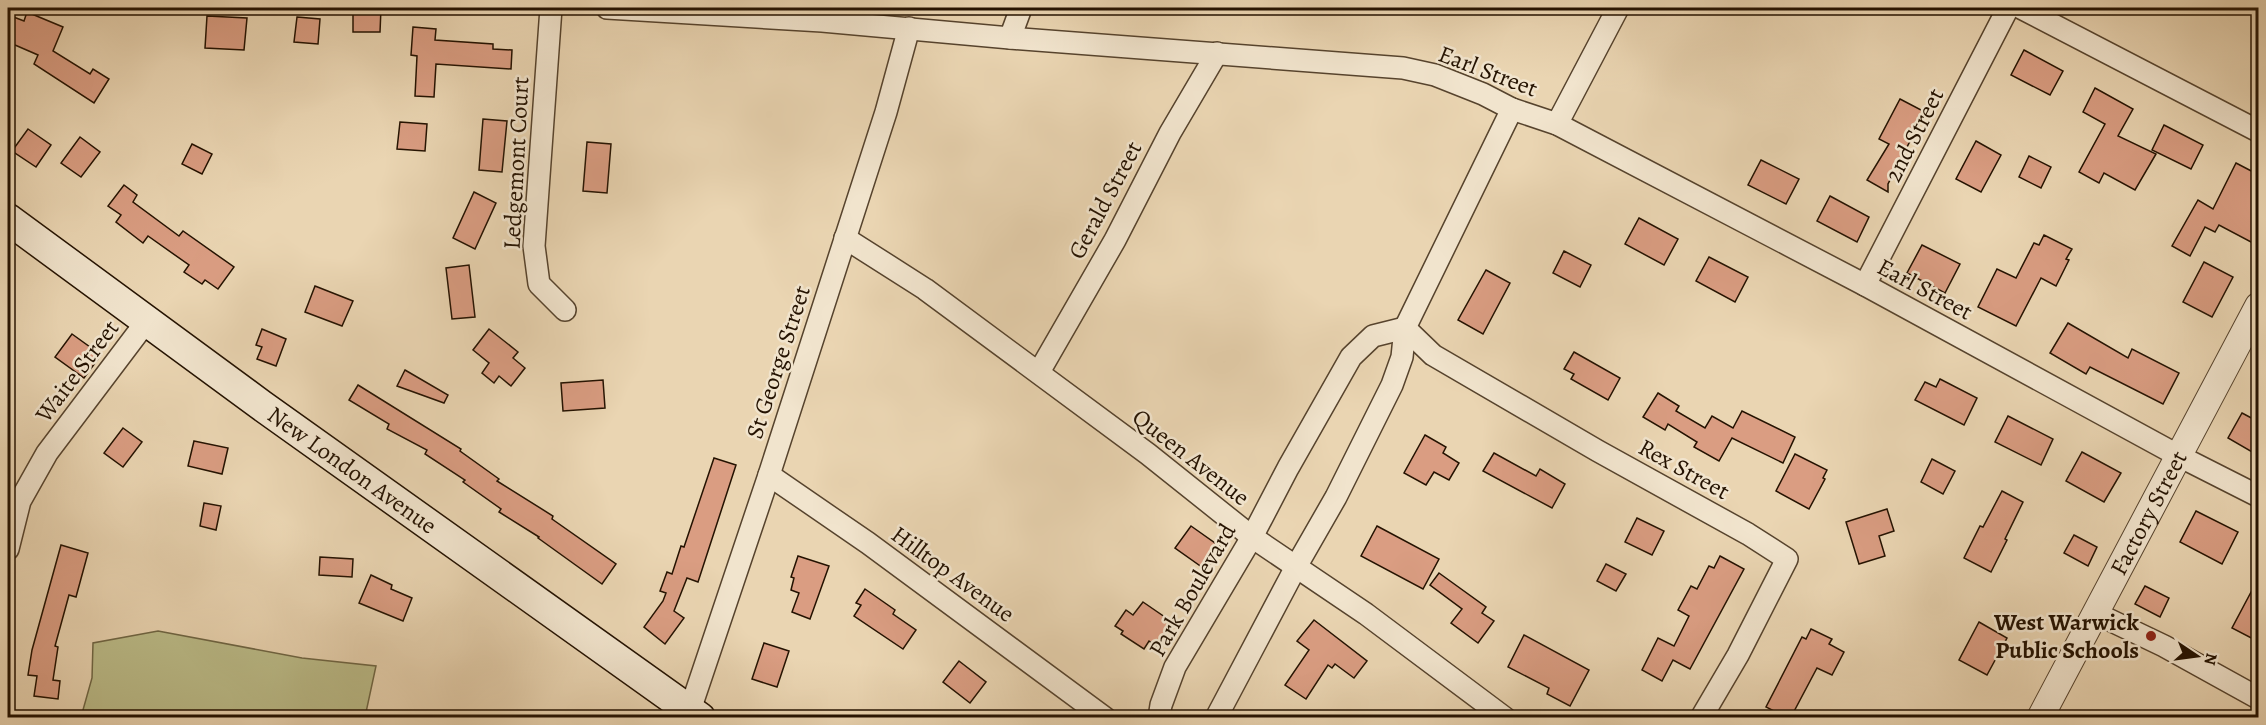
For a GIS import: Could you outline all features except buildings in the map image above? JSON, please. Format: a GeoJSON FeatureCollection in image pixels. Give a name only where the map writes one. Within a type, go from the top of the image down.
{"type":"FeatureCollection","features":[{"type":"Feature","properties":{"kind":"main road","name":"New London Avenue"},"geometry":{"type":"LineString","coordinates":[[8,219],[146,322],[695,714]]}},
{"type":"Feature","properties":{"kind":"street","name":"Ledgemont Court"},"geometry":{"type":"LineString","coordinates":[[551,8],[534,246],[539,284],[565,310]]}},
{"type":"Feature","properties":{"kind":"street","name":"Earl Street"},"geometry":{"type":"LineString","coordinates":[[607,8],[824,14],[909,28],[1010,38],[1403,68],[1435,75],[1483,94],[1512,109],[1557,124],[1865,285],[2179,456],[2259,496]]}},
{"type":"Feature","properties":{"kind":"street"},"geometry":{"type":"LineString","coordinates":[[1010,38],[1021,8]]}},
{"type":"Feature","properties":{"kind":"street"},"geometry":{"type":"LineString","coordinates":[[1557,124],[1618,8]]}},
{"type":"Feature","properties":{"kind":"street","name":"2nd Street"},"geometry":{"type":"LineString","coordinates":[[1865,285],[2008,8]]}},
{"type":"Feature","properties":{"kind":"street"},"geometry":{"type":"LineString","coordinates":[[2021,8],[2259,130]]}},
{"type":"Feature","properties":{"kind":"street","name":"St George Street"},"geometry":{"type":"LineString","coordinates":[[695,714],[886,112],[909,28]]}},
{"type":"Feature","properties":{"kind":"street","name":"Gerald Street"},"geometry":{"type":"LineString","coordinates":[[1040,372],[1115,240],[1170,133],[1218,53]]}},
{"type":"Feature","properties":{"kind":"street"},"geometry":{"type":"LineString","coordinates":[[1216,717],[1336,497],[1392,385],[1402,357],[1405,328],[1512,109]]}},
{"type":"Feature","properties":{"kind":"street","name":"Queen Avenue"},"geometry":{"type":"LineString","coordinates":[[845,238],[925,289],[1040,372],[1252,537],[1297,565],[1366,614],[1505,717]]}},
{"type":"Feature","properties":{"kind":"street","name":"Factory Street"},"geometry":{"type":"LineString","coordinates":[[2040,717],[2259,306]]}},
{"type":"Feature","properties":{"kind":"street","name":"Waite Street"},"geometry":{"type":"LineString","coordinates":[[8,549],[20,501],[47,453],[146,322]]}},
{"type":"Feature","properties":{"kind":"street","name":"Park Boulevard"},"geometry":{"type":"LineString","coordinates":[[1159,717],[1175,667],[1252,537],[1351,357],[1373,336],[1405,328]]}},
{"type":"Feature","properties":{"kind":"street","name":"Rex Street"},"geometry":{"type":"LineString","coordinates":[[1405,328],[1433,355],[1598,451],[1748,534],[1787,559],[1738,655],[1701,717]]}},
{"type":"Feature","properties":{"kind":"street","name":"Hilltop Avenue"},"geometry":{"type":"LineString","coordinates":[[769,476],[868,543],[1105,717]]}},
{"type":"Feature","properties":{"kind":"street"},"geometry":{"type":"LineString","coordinates":[[2095,613],[2164,646],[2259,698]]}},
{"type":"Feature","properties":{"kind":"green space"},"geometry":{"type":"Polygon","coordinates":[[[158,631],[302,658],[376,666],[365,717],[81,717],[92,678],[93,643],[158,631]]]}},
{"type":"Feature","properties":{"kind":"place","name":"West Warwick Public Schools"},"geometry":{"type":"Point","coordinates":[2151,636]}}]}
